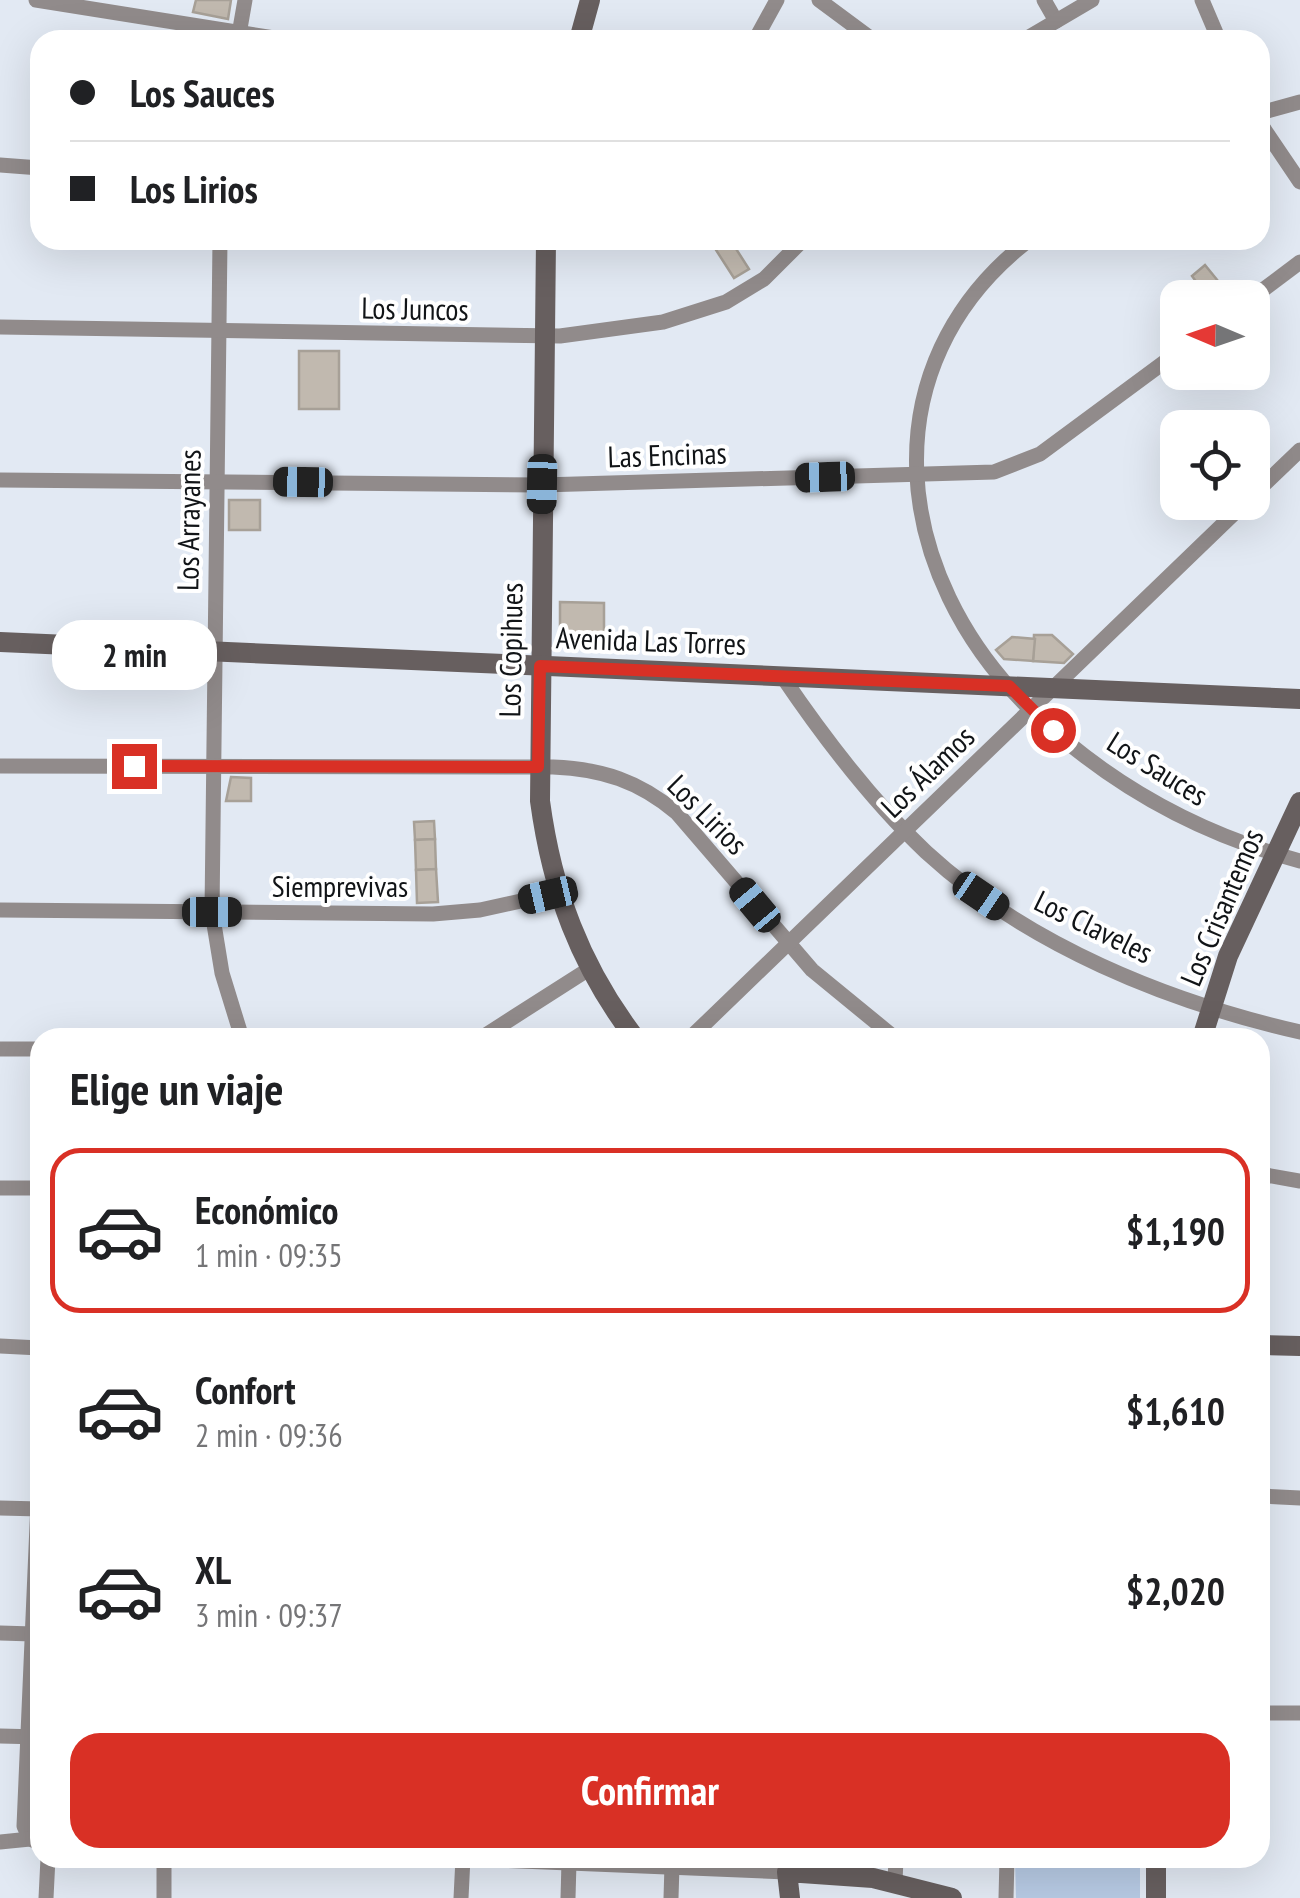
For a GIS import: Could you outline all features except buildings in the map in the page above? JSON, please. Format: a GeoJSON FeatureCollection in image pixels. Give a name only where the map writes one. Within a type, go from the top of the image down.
{"type":"FeatureCollection","features":[{"type":"Feature","properties":{"kind":"street"},"geometry":{"type":"LineString","coordinates":[[36,0],[205,30]]}},
{"type":"Feature","properties":{"kind":"street"},"geometry":{"type":"LineString","coordinates":[[240,30],[245,0]]}},
{"type":"Feature","properties":{"kind":"street"},"geometry":{"type":"LineString","coordinates":[[582,30],[590,0]]}},
{"type":"Feature","properties":{"kind":"street"},"geometry":{"type":"LineString","coordinates":[[760,30],[777,0]]}},
{"type":"Feature","properties":{"kind":"street"},"geometry":{"type":"LineString","coordinates":[[819,0],[860,30]]}},
{"type":"Feature","properties":{"kind":"street"},"geometry":{"type":"LineString","coordinates":[[1044,0],[1056,21]]}},
{"type":"Feature","properties":{"kind":"street"},"geometry":{"type":"LineString","coordinates":[[1041,30],[1092,0]]}},
{"type":"Feature","properties":{"kind":"street"},"geometry":{"type":"LineString","coordinates":[[1202,0],[1215,30]]}},
{"type":"Feature","properties":{"kind":"street"},"geometry":{"type":"LineString","coordinates":[[1270,110],[1300,102]]}},
{"type":"Feature","properties":{"kind":"street"},"geometry":{"type":"LineString","coordinates":[[1270,138],[1300,182]]}},
{"type":"Feature","properties":{"kind":"street"},"geometry":{"type":"LineString","coordinates":[[0,165],[30,167]]}},
{"type":"Feature","properties":{"kind":"street","name":"Los Arrayanes"},"geometry":{"type":"LineString","coordinates":[[220,250],[212,912],[234,1028]]}},
{"type":"Feature","properties":{"kind":"street","name":"Los Copihues"},"geometry":{"type":"LineString","coordinates":[[546,250],[538,767],[545,836],[558,893],[589,969],[629,1028]]}},
{"type":"Feature","properties":{"kind":"street","name":"Los Juncos"},"geometry":{"type":"LineString","coordinates":[[0,327],[544,338],[636,326],[712,308],[764,279],[792,250]]}},
{"type":"Feature","properties":{"kind":"street","name":"Los Sauces"},"geometry":{"type":"LineString","coordinates":[[1019,250],[970,298],[934,360],[918,413],[914,474],[931,548],[952,600],[981,651],[1030,710],[1139,794],[1193,823],[1300,861]]}},
{"type":"Feature","properties":{"kind":"street"},"geometry":{"type":"LineString","coordinates":[[1270,284],[1300,262]]}},
{"type":"Feature","properties":{"kind":"street","name":"Las Encinas"},"geometry":{"type":"LineString","coordinates":[[0,480],[542,484],[994,472],[1020,464],[1160,365]]}},
{"type":"Feature","properties":{"kind":"street"},"geometry":{"type":"LineString","coordinates":[[1270,479],[1300,450]]}},
{"type":"Feature","properties":{"kind":"street","name":"Los Álamos"},"geometry":{"type":"LineString","coordinates":[[700,1028],[1227,520]]}},
{"type":"Feature","properties":{"kind":"street","name":"Avenida Las Torres"},"geometry":{"type":"LineString","coordinates":[[0,642],[1300,699]]}},
{"type":"Feature","properties":{"kind":"street","name":"Los Claveles"},"geometry":{"type":"LineString","coordinates":[[782,676],[905,831],[954,876],[1020,921],[1110,968],[1210,1007],[1300,1032]]}},
{"type":"Feature","properties":{"kind":"street","name":"Los Lirios"},"geometry":{"type":"LineString","coordinates":[[0,766],[538,767],[598,771],[652,793],[688,824],[787,944],[849,1004],[881,1028]]}},
{"type":"Feature","properties":{"kind":"street","name":"Los Crisantemos"},"geometry":{"type":"LineString","coordinates":[[1205,1028],[1274,854],[1300,802]]}},
{"type":"Feature","properties":{"kind":"street","name":"Siemprevivas"},"geometry":{"type":"LineString","coordinates":[[0,910],[433,914],[480,910],[558,893]]}},
{"type":"Feature","properties":{"kind":"street"},"geometry":{"type":"LineString","coordinates":[[496,1028],[589,969]]}},
{"type":"Feature","properties":{"kind":"street"},"geometry":{"type":"LineString","coordinates":[[0,1049],[30,1049]]}},
{"type":"Feature","properties":{"kind":"street"},"geometry":{"type":"LineString","coordinates":[[1270,1176],[1300,1181]]}},
{"type":"Feature","properties":{"kind":"street"},"geometry":{"type":"LineString","coordinates":[[0,1188],[30,1188]]}},
{"type":"Feature","properties":{"kind":"street"},"geometry":{"type":"LineString","coordinates":[[1270,1344],[1300,1346]]}},
{"type":"Feature","properties":{"kind":"street"},"geometry":{"type":"LineString","coordinates":[[0,1346],[30,1348]]}},
{"type":"Feature","properties":{"kind":"street"},"geometry":{"type":"LineString","coordinates":[[1270,1496],[1300,1498]]}},
{"type":"Feature","properties":{"kind":"street"},"geometry":{"type":"LineString","coordinates":[[0,1508],[30,1509]]}},
{"type":"Feature","properties":{"kind":"street"},"geometry":{"type":"LineString","coordinates":[[0,1633],[30,1634]]}},
{"type":"Feature","properties":{"kind":"street"},"geometry":{"type":"LineString","coordinates":[[1270,1713],[1300,1713]]}},
{"type":"Feature","properties":{"kind":"street"},"geometry":{"type":"LineString","coordinates":[[0,1736],[30,1737]]}},
{"type":"Feature","properties":{"kind":"street"},"geometry":{"type":"LineString","coordinates":[[30,1773],[24,1826],[30,1834]]}},
{"type":"Feature","properties":{"kind":"street"},"geometry":{"type":"LineString","coordinates":[[0,1842],[30,1841]]}},
{"type":"Feature","properties":{"kind":"street"},"geometry":{"type":"LineString","coordinates":[[46,1898],[48,1868]]}},
{"type":"Feature","properties":{"kind":"street"},"geometry":{"type":"LineString","coordinates":[[164,1868],[164,1898]]}},
{"type":"Feature","properties":{"kind":"street"},"geometry":{"type":"LineString","coordinates":[[461,1898],[462,1868]]}},
{"type":"Feature","properties":{"kind":"street"},"geometry":{"type":"LineString","coordinates":[[568,1898],[569,1868]]}},
{"type":"Feature","properties":{"kind":"street"},"geometry":{"type":"LineString","coordinates":[[671,1898],[672,1868]]}},
{"type":"Feature","properties":{"kind":"street"},"geometry":{"type":"LineString","coordinates":[[786,1868],[790,1898]]}},
{"type":"Feature","properties":{"kind":"street"},"geometry":{"type":"LineString","coordinates":[[805,1868],[895,1882],[952,1898]]}},
{"type":"Feature","properties":{"kind":"street"},"geometry":{"type":"LineString","coordinates":[[895,1882],[896,1868]]}},
{"type":"Feature","properties":{"kind":"street"},"geometry":{"type":"LineString","coordinates":[[1006,1898],[1007,1868]]}},
{"type":"Feature","properties":{"kind":"street"},"geometry":{"type":"LineString","coordinates":[[1156,1868],[1156,1898]]}},
{"type":"Feature","properties":{"kind":"shaded area"},"geometry":{"type":"Polygon","coordinates":[[[1015,1868],[1140,1868],[1140,1898],[1016,1898],[1015,1868]]]}},
{"type":"Feature","properties":{"kind":"route"},"geometry":{"type":"LineString","coordinates":[[134,766],[538,767],[540,666],[1009,686],[1053,730]]}}]}
